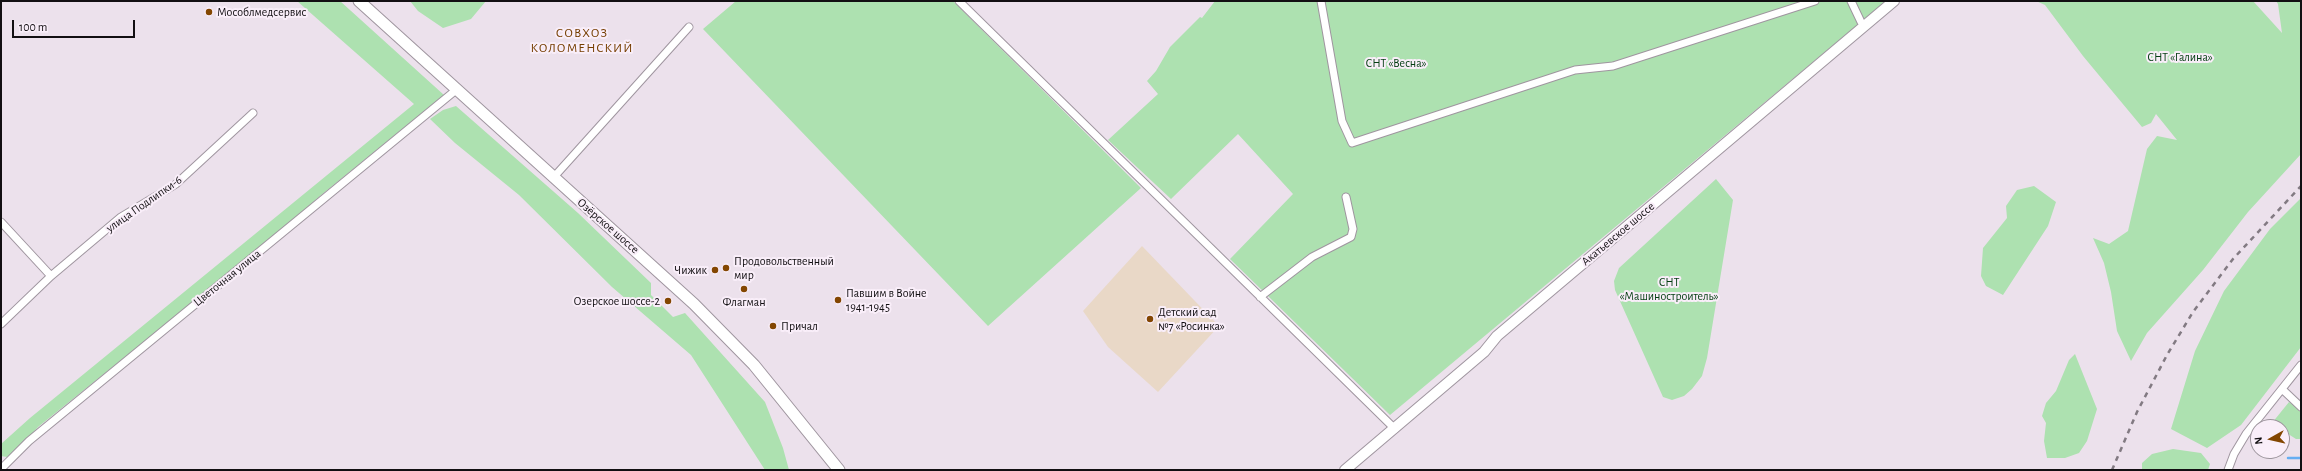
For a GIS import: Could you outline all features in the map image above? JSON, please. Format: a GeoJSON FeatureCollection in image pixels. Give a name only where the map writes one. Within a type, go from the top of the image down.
{"type":"FeatureCollection","features":[{"type":"Feature","properties":{"kind":"main road","name":"Озёрское шоссе"},"geometry":{"type":"LineString","coordinates":[[359,1],[553,178],[659,272],[728,338],[802,423],[839,470]]}},
{"type":"Feature","properties":{"kind":"main road","name":"Акатьевское шоссе"},"geometry":{"type":"LineString","coordinates":[[1345,470],[1484,352],[1497,336],[1894,1]]}},
{"type":"Feature","properties":{"kind":"street"},"geometry":{"type":"LineString","coordinates":[[959,1],[1395,428]]}},
{"type":"Feature","properties":{"kind":"street"},"geometry":{"type":"LineString","coordinates":[[1321,1],[1342,121],[1352,143],[1575,70],[1613,66],[1816,1]]}},
{"type":"Feature","properties":{"kind":"street"},"geometry":{"type":"LineString","coordinates":[[1851,1],[1861,22]]}},
{"type":"Feature","properties":{"kind":"street"},"geometry":{"type":"LineString","coordinates":[[553,178],[689,27]]}},
{"type":"Feature","properties":{"kind":"street","name":"Цветочная улица"},"geometry":{"type":"LineString","coordinates":[[1,469],[29,441],[456,90]]}},
{"type":"Feature","properties":{"kind":"street","name":"улица Подлипки-6"},"geometry":{"type":"LineString","coordinates":[[1,324],[51,276],[121,217],[176,184],[253,113]]}},
{"type":"Feature","properties":{"kind":"street"},"geometry":{"type":"LineString","coordinates":[[1260,297],[1312,257],[1351,237],[1353,229],[1346,197]]}},
{"type":"Feature","properties":{"kind":"street"},"geometry":{"type":"LineString","coordinates":[[1,222],[51,276]]}},
{"type":"Feature","properties":{"kind":"street"},"geometry":{"type":"LineString","coordinates":[[2228,470],[2234,454],[2246,434],[2301,366]]}},
{"type":"Feature","properties":{"kind":"street"},"geometry":{"type":"LineString","coordinates":[[2282,389],[2301,407]]}},
{"type":"Feature","properties":{"kind":"shaded area","name":"Детский сад №7 «Росинка»"},"geometry":{"type":"Polygon","coordinates":[[[1142,246],[1219,326],[1158,392],[1108,347],[1083,311],[1142,246]]]}},
{"type":"Feature","properties":{"kind":"green space"},"geometry":{"type":"Polygon","coordinates":[[[297,1],[340,1],[444,95],[320,196],[274,237],[38,427],[17,451],[7,457],[1,456],[1,444],[30,418],[414,104],[297,1]]]}},
{"type":"Feature","properties":{"kind":"green space"},"geometry":{"type":"Polygon","coordinates":[[[410,1],[486,1],[471,19],[443,28],[418,11],[410,1]]]}},
{"type":"Feature","properties":{"kind":"green space"},"geometry":{"type":"Polygon","coordinates":[[[736,1],[953,1],[1141,188],[988,326],[703,29],[736,1]]]}},
{"type":"Feature","properties":{"kind":"green space","name":"СНТ «Весна»"},"geometry":{"type":"Polygon","coordinates":[[[1215,1],[1886,1],[1390,415],[1230,259],[1293,194],[1238,134],[1171,199],[1108,140],[1158,94],[1147,81],[1156,71],[1170,47],[1200,17],[1202,18],[1215,1]]]}},
{"type":"Feature","properties":{"kind":"green space","name":"СНТ «Галина»"},"geometry":{"type":"Polygon","coordinates":[[[2036,1],[2253,1],[2282,33],[2278,4],[2276,1],[2301,1],[2301,154],[2248,212],[2203,270],[2147,333],[2131,361],[2117,331],[2111,292],[2104,263],[2093,238],[2109,244],[2128,231],[2147,149],[2157,136],[2177,140],[2156,114],[2151,123],[2142,127],[2083,56],[2045,5],[2036,1]]]}},
{"type":"Feature","properties":{"kind":"green space"},"geometry":{"type":"Polygon","coordinates":[[[456,106],[578,213],[651,283],[651,295],[673,317],[685,313],[765,402],[783,448],[789,470],[765,470],[691,355],[612,287],[519,195],[455,143],[430,119],[443,110],[456,106]]]}},
{"type":"Feature","properties":{"kind":"green space","name":"СНТ «Машиностроитель»"},"geometry":{"type":"Polygon","coordinates":[[[1716,179],[1733,200],[1707,358],[1702,376],[1692,389],[1684,396],[1672,400],[1663,397],[1615,290],[1614,281],[1619,268],[1716,179]]]}},
{"type":"Feature","properties":{"kind":"green space"},"geometry":{"type":"Polygon","coordinates":[[[2034,186],[2056,202],[2048,226],[2003,295],[1986,286],[1981,276],[1983,248],[2007,218],[2006,206],[2017,190],[2034,186]]]}},
{"type":"Feature","properties":{"kind":"green space"},"geometry":{"type":"Polygon","coordinates":[[[2301,198],[2301,347],[2241,425],[2207,448],[2171,429],[2195,351],[2224,291],[2270,229],[2301,198]]]}},
{"type":"Feature","properties":{"kind":"green space"},"geometry":{"type":"Polygon","coordinates":[[[2075,354],[2097,409],[2087,441],[2079,453],[2065,458],[2047,458],[2044,441],[2046,423],[2042,416],[2046,403],[2056,391],[2069,360],[2075,354]]]}},
{"type":"Feature","properties":{"kind":"green space"},"geometry":{"type":"Polygon","coordinates":[[[2289,402],[2301,410],[2301,439],[2296,439],[2290,435],[2290,419],[2275,419],[2289,402]]]}},
{"type":"Feature","properties":{"kind":"green space"},"geometry":{"type":"Polygon","coordinates":[[[2173,449],[2201,453],[2210,464],[2208,470],[2142,470],[2142,463],[2152,454],[2173,449]]]}},
{"type":"Feature","properties":{"kind":"waterway"},"geometry":{"type":"LineString","coordinates":[[2290,458],[2301,458]]}},
{"type":"Feature","properties":{"kind":"railway"},"geometry":{"type":"LineString","coordinates":[[2112,470],[2137,412],[2167,355],[2193,312],[2233,259],[2301,186]]}},
{"type":"Feature","properties":{"kind":"place","name":"Мособлмедсервис"},"geometry":{"type":"Point","coordinates":[209,12]}},
{"type":"Feature","properties":{"kind":"place","name":"Продовольственный мир"},"geometry":{"type":"Point","coordinates":[726,268]}},
{"type":"Feature","properties":{"kind":"place","name":"Чижик"},"geometry":{"type":"Point","coordinates":[715,270]}},
{"type":"Feature","properties":{"kind":"place","name":"Флагман"},"geometry":{"type":"Point","coordinates":[744,289]}},
{"type":"Feature","properties":{"kind":"place","name":"Павшим в Войне 1941-1945"},"geometry":{"type":"Point","coordinates":[838,300]}},
{"type":"Feature","properties":{"kind":"place","name":"Озерское шоссе-2"},"geometry":{"type":"Point","coordinates":[668,301]}},
{"type":"Feature","properties":{"kind":"place","name":"Детский сад №7 «Росинка»"},"geometry":{"type":"Point","coordinates":[1150,319]}},
{"type":"Feature","properties":{"kind":"place","name":"Причал"},"geometry":{"type":"Point","coordinates":[773,326]}},
{"type":"Feature","properties":{"kind":"district","name":"СОВХОЗ КОЛОМЕНСКИЙ"},"geometry":{"type":"Point","coordinates":[582,40]}}]}
